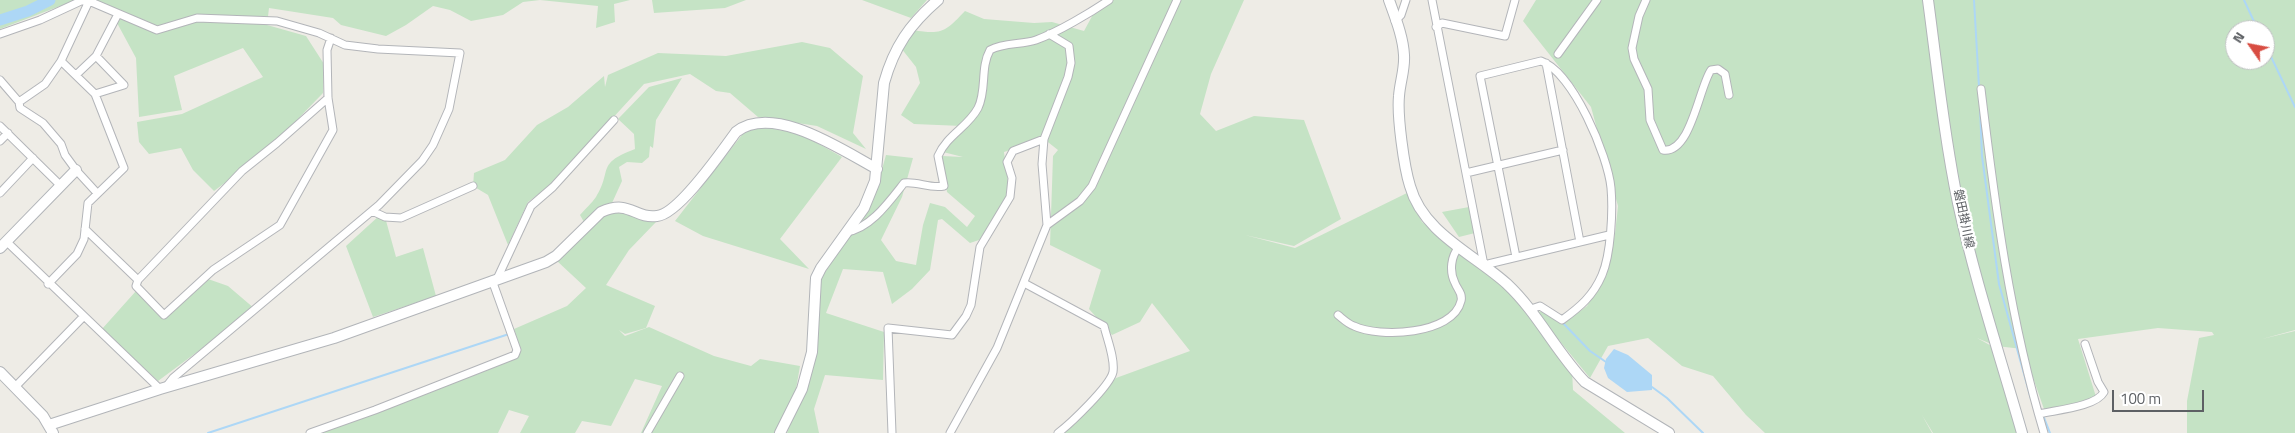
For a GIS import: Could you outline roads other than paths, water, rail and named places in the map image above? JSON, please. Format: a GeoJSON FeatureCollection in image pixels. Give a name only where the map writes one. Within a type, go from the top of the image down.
{"type":"FeatureCollection","features":[{"type":"Feature","properties":{"kind":"street"},"geometry":{"type":"LineString","coordinates":[[780,433],[802,389],[812,352],[816,278],[870,195],[877,169],[884,83],[888,70],[904,35],[924,12],[938,0]]}},
{"type":"Feature","properties":{"kind":"street"},"geometry":{"type":"LineString","coordinates":[[846,232],[857,231],[904,184],[944,186],[938,156],[950,136],[969,120],[978,107],[984,68],[990,50],[998,46],[1035,40],[1050,34],[1109,0]]}},
{"type":"Feature","properties":{"kind":"street"},"geometry":{"type":"LineString","coordinates":[[1047,225],[1080,201],[1092,186],[1176,0]]}},
{"type":"Feature","properties":{"kind":"street"},"geometry":{"type":"LineString","coordinates":[[1388,0],[1404,56],[1398,108],[1410,188],[1419,208],[1426,218],[1459,247],[1507,284],[1531,309],[1585,382],[1669,433]]}},
{"type":"Feature","properties":{"kind":"street"},"geometry":{"type":"LineString","coordinates":[[1395,20],[1401,15],[1406,0]]}},
{"type":"Feature","properties":{"kind":"street"},"geometry":{"type":"LineString","coordinates":[[1432,0],[1484,265]]}},
{"type":"Feature","properties":{"kind":"street"},"geometry":{"type":"LineString","coordinates":[[1436,27],[1442,23],[1504,36],[1514,0]]}},
{"type":"Feature","properties":{"kind":"street"},"geometry":{"type":"LineString","coordinates":[[1558,54],[1597,0]]}},
{"type":"Feature","properties":{"kind":"street"},"geometry":{"type":"LineString","coordinates":[[1646,0],[1639,16],[1632,48],[1634,59],[1648,89],[1650,120],[1663,150],[1674,148],[1689,127],[1696,111],[1705,78],[1710,70],[1718,69],[1725,74],[1729,95]]}},
{"type":"Feature","properties":{"kind":"street","name":"磐田掛川線"},"geometry":{"type":"LineString","coordinates":[[1928,0],[1939,87],[1958,201],[1980,295],[2022,433]]}},
{"type":"Feature","properties":{"kind":"street"},"geometry":{"type":"LineString","coordinates":[[0,34],[40,20],[81,1],[89,1],[158,30],[197,18],[214,17],[277,22],[331,38],[346,45],[378,49],[460,53],[450,109],[433,145],[406,180],[163,388]]}},
{"type":"Feature","properties":{"kind":"street"},"geometry":{"type":"LineString","coordinates":[[19,102],[46,84],[61,61],[89,1]]}},
{"type":"Feature","properties":{"kind":"street"},"geometry":{"type":"LineString","coordinates":[[76,75],[96,56],[118,14]]}},
{"type":"Feature","properties":{"kind":"street"},"geometry":{"type":"LineString","coordinates":[[950,433],[997,348],[1047,225],[1042,164],[1044,139],[1068,77],[1071,63],[1069,46],[1050,34]]}},
{"type":"Feature","properties":{"kind":"street"},"geometry":{"type":"LineString","coordinates":[[328,98],[242,171],[138,280],[136,286],[164,315],[213,270],[280,225],[333,130],[328,98],[327,50],[331,38]]}},
{"type":"Feature","properties":{"kind":"street"},"geometry":{"type":"LineString","coordinates":[[95,94],[124,85],[96,56]]}},
{"type":"Feature","properties":{"kind":"street"},"geometry":{"type":"LineString","coordinates":[[48,284],[77,254],[84,240],[88,203],[124,168],[95,94],[61,61]]}},
{"type":"Feature","properties":{"kind":"street"},"geometry":{"type":"LineString","coordinates":[[1516,257],[1480,76],[1541,62],[1546,63],[1555,70],[1579,100],[1598,143],[1611,188],[1609,235],[1602,276],[1583,306],[1562,320],[1540,306],[1531,309]]}},
{"type":"Feature","properties":{"kind":"street"},"geometry":{"type":"LineString","coordinates":[[1546,63],[1580,242]]}},
{"type":"Feature","properties":{"kind":"street"},"geometry":{"type":"LineString","coordinates":[[1,84],[19,102],[20,108],[43,123],[61,144],[65,155],[76,170],[97,193]]}},
{"type":"Feature","properties":{"kind":"street"},"geometry":{"type":"LineString","coordinates":[[1981,89],[2003,259],[2044,433]]}},
{"type":"Feature","properties":{"kind":"street"},"geometry":{"type":"LineString","coordinates":[[310,433],[515,355],[517,350],[495,280],[530,206],[553,187],[614,120]]}},
{"type":"Feature","properties":{"kind":"street"},"geometry":{"type":"LineString","coordinates":[[0,372],[43,416],[51,429],[163,388],[334,338],[546,262],[556,256],[601,212],[609,208],[628,207],[640,213],[657,216],[675,208],[736,132],[745,126],[766,123],[802,129],[877,169]]}},
{"type":"Feature","properties":{"kind":"street"},"geometry":{"type":"LineString","coordinates":[[0,126],[60,185]]}},
{"type":"Feature","properties":{"kind":"street"},"geometry":{"type":"LineString","coordinates":[[0,141],[8,133]]}},
{"type":"Feature","properties":{"kind":"street"},"geometry":{"type":"LineString","coordinates":[[892,433],[888,328],[952,335],[966,316],[971,305],[980,247],[993,228],[1012,190],[1012,178],[1007,162],[1010,155],[1013,151],[1044,139]]}},
{"type":"Feature","properties":{"kind":"street"},"geometry":{"type":"LineString","coordinates":[[1466,173],[1563,150]]}},
{"type":"Feature","properties":{"kind":"street"},"geometry":{"type":"LineString","coordinates":[[0,193],[33,158]]}},
{"type":"Feature","properties":{"kind":"street"},"geometry":{"type":"LineString","coordinates":[[76,170],[3,245],[163,388]]}},
{"type":"Feature","properties":{"kind":"street"},"geometry":{"type":"LineString","coordinates":[[372,211],[385,217],[401,218],[473,186]]}},
{"type":"Feature","properties":{"kind":"street"},"geometry":{"type":"LineString","coordinates":[[85,229],[138,280]]}},
{"type":"Feature","properties":{"kind":"street"},"geometry":{"type":"LineString","coordinates":[[1484,265],[1609,235]]}},
{"type":"Feature","properties":{"kind":"street"},"geometry":{"type":"LineString","coordinates":[[1338,315],[1355,327],[1390,333],[1415,331],[1443,322],[1459,306],[1462,299],[1454,283],[1452,269],[1452,258],[1459,247]]}},
{"type":"Feature","properties":{"kind":"street"},"geometry":{"type":"LineString","coordinates":[[1024,283],[1104,326],[1110,349],[1113,372],[1110,380],[1087,406],[1058,433]]}},
{"type":"Feature","properties":{"kind":"street"},"geometry":{"type":"LineString","coordinates":[[15,387],[84,316]]}},
{"type":"Feature","properties":{"kind":"street"},"geometry":{"type":"LineString","coordinates":[[2038,414],[2090,403],[2101,397],[2104,392],[2098,382],[2085,344]]}},
{"type":"Feature","properties":{"kind":"street"},"geometry":{"type":"LineString","coordinates":[[647,433],[680,376]]}},
{"type":"Feature","properties":{"kind":"water"},"geometry":{"type":"Polygon","coordinates":[[[1614,349],[1628,355],[1652,375],[1652,390],[1627,392],[1608,378],[1604,368],[1606,359],[1614,349]]]}},
{"type":"Feature","properties":{"kind":"waterway"},"geometry":{"type":"LineString","coordinates":[[0,20],[28,11],[50,0]]}},
{"type":"Feature","properties":{"kind":"waterway"},"geometry":{"type":"LineString","coordinates":[[1974,0],[1979,87]]}},
{"type":"Feature","properties":{"kind":"waterway"},"geometry":{"type":"LineString","coordinates":[[2244,0],[2253,20]]}},
{"type":"Feature","properties":{"kind":"waterway"},"geometry":{"type":"LineString","coordinates":[[2275,65],[2295,107]]}},
{"type":"Feature","properties":{"kind":"waterway"},"geometry":{"type":"LineString","coordinates":[[1980,107],[1982,156],[1999,284],[2031,399]]}},
{"type":"Feature","properties":{"kind":"waterway"},"geometry":{"type":"LineString","coordinates":[[1562,322],[1590,351],[1606,362]]}},
{"type":"Feature","properties":{"kind":"waterway"},"geometry":{"type":"LineString","coordinates":[[208,433],[509,334]]}},
{"type":"Feature","properties":{"kind":"waterway"},"geometry":{"type":"LineString","coordinates":[[1652,387],[1667,398],[1703,433]]}},
{"type":"Feature","properties":{"kind":"waterway"},"geometry":{"type":"LineString","coordinates":[[2043,415],[2050,433]]}}]}
